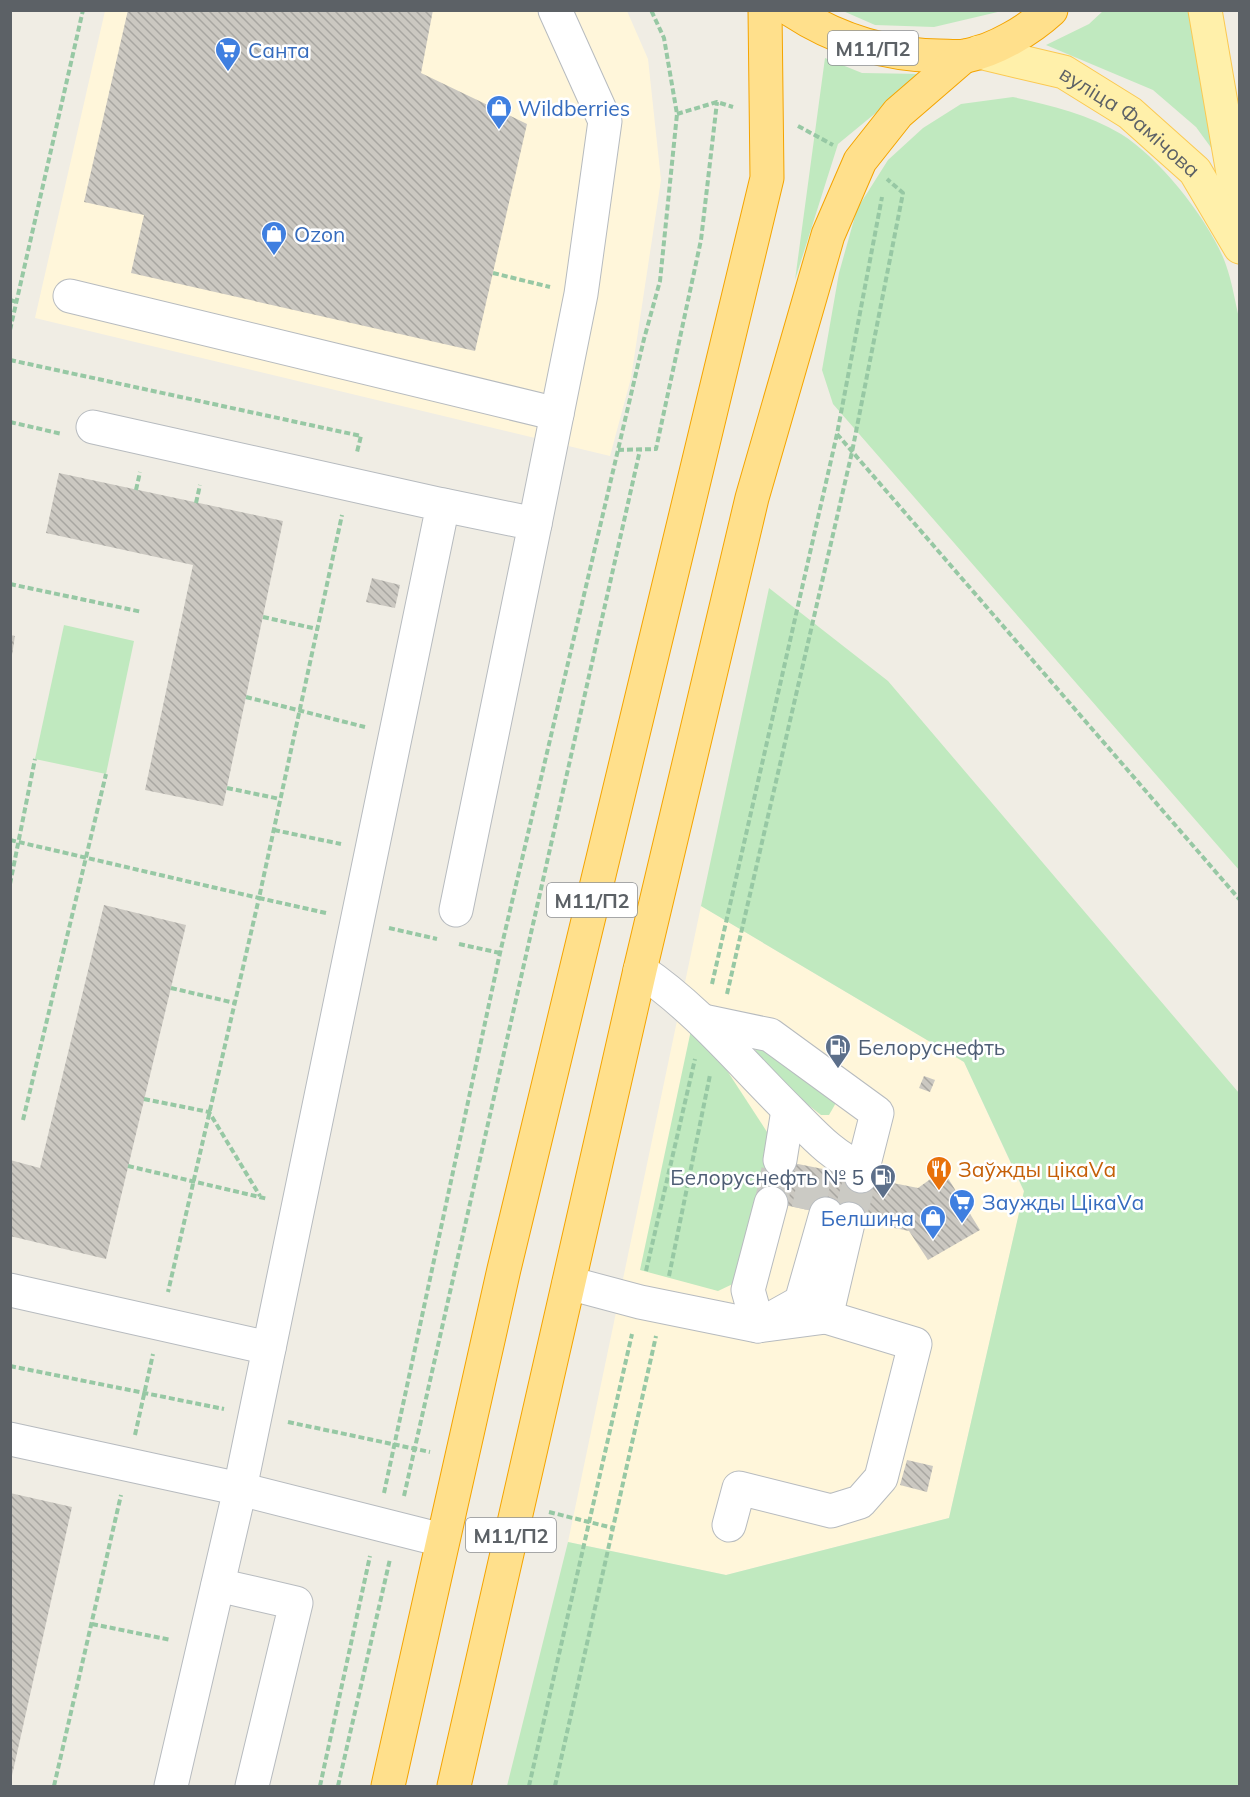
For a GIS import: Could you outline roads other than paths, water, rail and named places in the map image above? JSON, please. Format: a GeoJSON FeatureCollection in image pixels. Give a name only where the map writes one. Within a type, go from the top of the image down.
{"type":"FeatureCollection","features":[{"type":"Feature","properties":{"kind":"highway","name":"М11/П2"},"geometry":{"type":"LineString","coordinates":[[388,1786],[460,1460],[712,398],[767,178],[765,10]]}},
{"type":"Feature","properties":{"kind":"highway","name":"М11/П2"},"geometry":{"type":"LineString","coordinates":[[790,10],[818,28],[874,49],[924,56],[972,54]]}},
{"type":"Feature","properties":{"kind":"highway","name":"М11/П2"},"geometry":{"type":"LineString","coordinates":[[454,1786],[640,970],[752,498],[828,235],[873,170],[898,113],[972,54],[1010,39],[1051,10]]}},
{"type":"Feature","properties":{"kind":"main road","name":"вуліца Фамічова"},"geometry":{"type":"LineString","coordinates":[[1205,10],[1239,214]]}},
{"type":"Feature","properties":{"kind":"main road","name":"вуліца Фамічова"},"geometry":{"type":"LineString","coordinates":[[972,54],[1064,72],[1130,113],[1195,171],[1239,248]]}},
{"type":"Feature","properties":{"kind":"lane"},"geometry":{"type":"LineString","coordinates":[[456,910],[581,294],[605,121],[555,10]]}},
{"type":"Feature","properties":{"kind":"lane"},"geometry":{"type":"LineString","coordinates":[[70,296],[557,414]]}},
{"type":"Feature","properties":{"kind":"lane"},"geometry":{"type":"LineString","coordinates":[[93,427],[535,524]]}},
{"type":"Feature","properties":{"kind":"lane"},"geometry":{"type":"LineString","coordinates":[[171,1786],[240,1489],[443,505]]}},
{"type":"Feature","properties":{"kind":"lane"},"geometry":{"type":"LineString","coordinates":[[640,970],[672,992],[714,1027],[820,1155],[877,1113],[770,1035],[714,1027]]}},
{"type":"Feature","properties":{"kind":"lane"},"geometry":{"type":"LineString","coordinates":[[758,1326],[801,1302],[808,1210]]}},
{"type":"Feature","properties":{"kind":"lane"},"geometry":{"type":"LineString","coordinates":[[758,1326],[748,1290],[808,1210]]}},
{"type":"Feature","properties":{"kind":"lane"},"geometry":{"type":"LineString","coordinates":[[808,1210],[826,1317]]}},
{"type":"Feature","properties":{"kind":"lane"},"geometry":{"type":"LineString","coordinates":[[569,1283],[651,1304],[758,1326],[826,1317],[915,1344],[881,1478],[860,1502],[831,1511],[739,1488],[729,1525]]}},
{"type":"Feature","properties":{"kind":"lane"},"geometry":{"type":"LineString","coordinates":[[10,1290],[269,1348]]}},
{"type":"Feature","properties":{"kind":"lane"},"geometry":{"type":"LineString","coordinates":[[10,1439],[240,1489],[442,1540]]}},
{"type":"Feature","properties":{"kind":"lane"},"geometry":{"type":"LineString","coordinates":[[218,1585],[296,1603],[252,1786]]}},
{"type":"Feature","properties":{"kind":"tunnel"},"geometry":{"type":"LineString","coordinates":[[771,1203],[780,1160]]}},
{"type":"Feature","properties":{"kind":"tunnel"},"geometry":{"type":"LineString","coordinates":[[808,1210],[817,1168]]}},
{"type":"Feature","properties":{"kind":"tunnel"},"geometry":{"type":"LineString","coordinates":[[849,1219],[861,1176]]}},
{"type":"Feature","properties":{"kind":"place","name":"Санта"},"geometry":{"type":"Point","coordinates":[228,73]}},
{"type":"Feature","properties":{"kind":"place","name":"Wildberries"},"geometry":{"type":"Point","coordinates":[499,131]}},
{"type":"Feature","properties":{"kind":"place","name":"Ozon"},"geometry":{"type":"Point","coordinates":[274,257]}},
{"type":"Feature","properties":{"kind":"place","name":"Белоруснефть"},"geometry":{"type":"Point","coordinates":[838,1070]}},
{"type":"Feature","properties":{"kind":"place","name":"Заўжды цікаVа"},"geometry":{"type":"Point","coordinates":[939,1192]}},
{"type":"Feature","properties":{"kind":"place","name":"Белоруснефть № 5"},"geometry":{"type":"Point","coordinates":[883,1200]}},
{"type":"Feature","properties":{"kind":"place","name":"Заужды ЦікаVа"},"geometry":{"type":"Point","coordinates":[962,1225]}},
{"type":"Feature","properties":{"kind":"place","name":"Белшина"},"geometry":{"type":"Point","coordinates":[933,1241]}}]}
